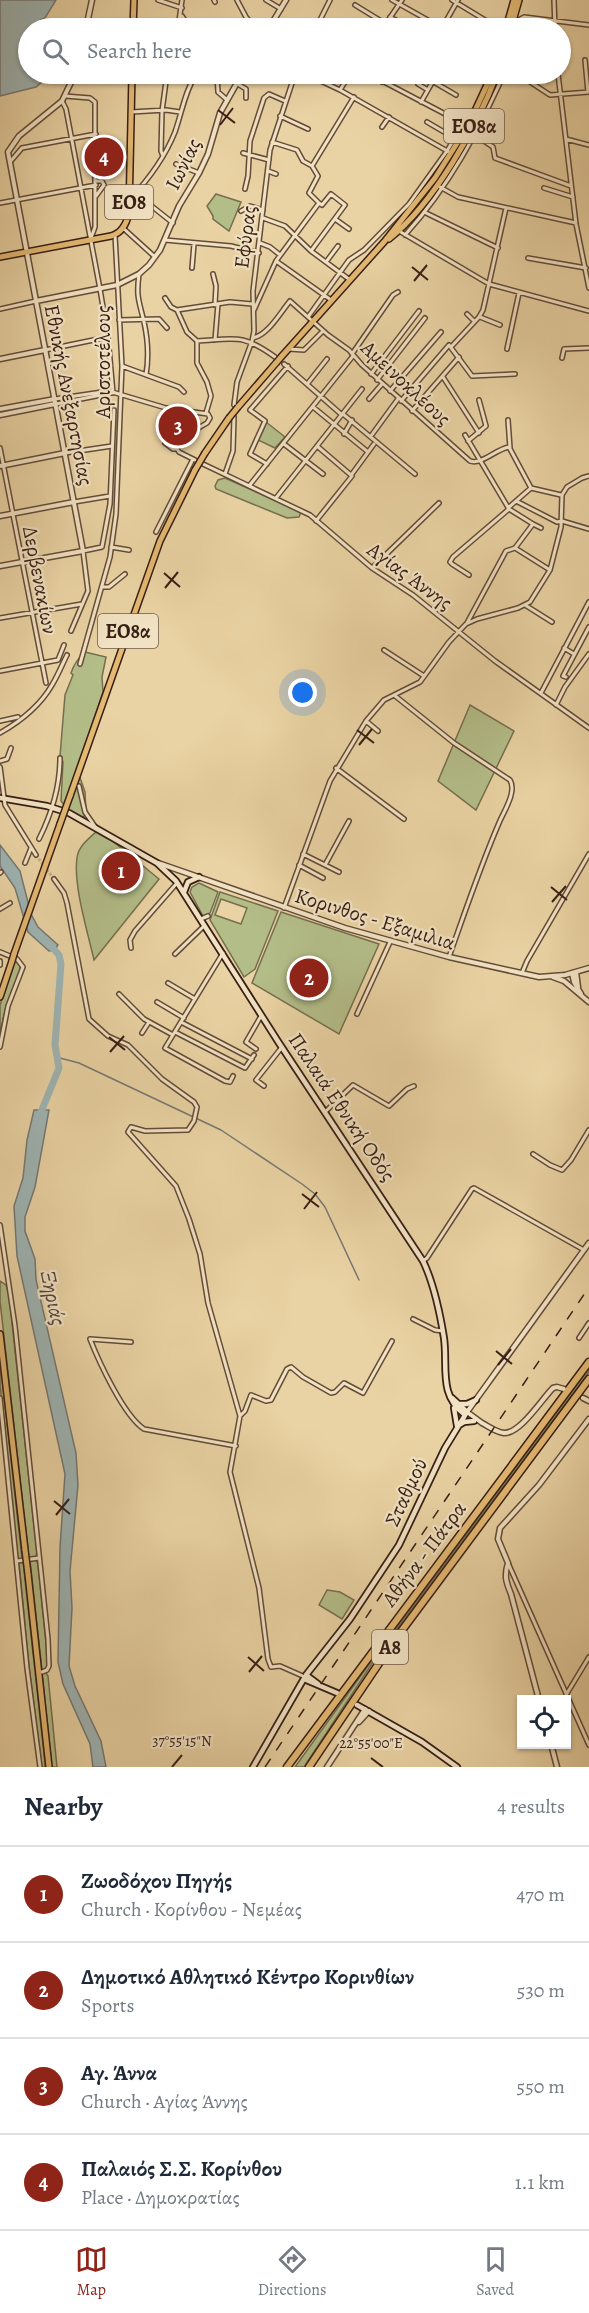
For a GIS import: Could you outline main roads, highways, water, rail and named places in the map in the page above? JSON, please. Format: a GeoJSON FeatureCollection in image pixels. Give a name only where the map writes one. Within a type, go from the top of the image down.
{"type":"FeatureCollection","features":[{"type":"Feature","properties":{"kind":"highway","name":"Αθήνα - Πάτρα"},"geometry":{"type":"LineString","coordinates":[[289,1765],[589,1362]]}},
{"type":"Feature","properties":{"kind":"highway","name":"Αθήνα - Πάτρα"},"geometry":{"type":"LineString","coordinates":[[309,1767],[394,1641],[589,1379]]}},
{"type":"Feature","properties":{"kind":"main road"},"geometry":{"type":"LineString","coordinates":[[133,18],[134,0]]}},
{"type":"Feature","properties":{"kind":"main road"},"geometry":{"type":"LineString","coordinates":[[509,18],[514,0]]}},
{"type":"Feature","properties":{"kind":"main road"},"geometry":{"type":"LineString","coordinates":[[514,18],[519,0]]}},
{"type":"Feature","properties":{"kind":"main road","name":"ΕΟ8"},"geometry":{"type":"LineString","coordinates":[[0,257],[115,235],[123,228],[129,212],[132,84]]}},
{"type":"Feature","properties":{"kind":"main road","name":"ΕΟ8α"},"geometry":{"type":"LineString","coordinates":[[0,998],[160,541],[195,470],[232,417],[236,406],[275,360],[289,349],[310,320],[332,301],[374,254],[410,206],[454,154],[458,140],[469,129],[488,84]]}},
{"type":"Feature","properties":{"kind":"main road","name":"ΕΟ8α"},"geometry":{"type":"LineString","coordinates":[[384,242],[399,231],[439,182],[496,84]]}},
{"type":"Feature","properties":{"kind":"main road","name":"Παλαιά Εθνική Οδός"},"geometry":{"type":"LineString","coordinates":[[2,799],[69,813],[157,862],[184,892],[282,1047],[423,1261],[435,1296],[443,1331],[445,1349],[443,1373],[447,1391],[454,1403],[466,1414]]}},
{"type":"Feature","properties":{"kind":"main road"},"geometry":{"type":"LineString","coordinates":[[184,892],[188,882],[199,877]]}},
{"type":"Feature","properties":{"kind":"main road"},"geometry":{"type":"LineString","coordinates":[[0,1334],[49,1767]]}},
{"type":"Feature","properties":{"kind":"main road"},"geometry":{"type":"LineString","coordinates":[[457,1427],[454,1403],[464,1404],[476,1400]]}},
{"type":"Feature","properties":{"kind":"main road","name":"Σταθμού"},"geometry":{"type":"LineString","coordinates":[[253,1767],[305,1677],[350,1619],[399,1545],[457,1427],[466,1414]]}},
{"type":"Feature","properties":{"kind":"main road"},"geometry":{"type":"LineString","coordinates":[[457,1427],[464,1422],[474,1421]]}},
{"type":"Feature","properties":{"kind":"main road"},"geometry":{"type":"LineString","coordinates":[[305,1677],[337,1693]]}},
{"type":"Feature","properties":{"kind":"main road"},"geometry":{"type":"LineString","coordinates":[[357,1705],[429,1747],[457,1767]]}},
{"type":"Feature","properties":{"kind":"water"},"geometry":{"type":"Polygon","coordinates":[[[0,0],[56,0],[45,18],[18,18],[18,84],[39,84],[36,87],[0,96],[0,0]]]}},
{"type":"Feature","properties":{"kind":"water"},"geometry":{"type":"Polygon","coordinates":[[[0,845],[20,871],[31,914],[38,927],[58,945],[55,950],[49,951],[28,932],[15,888],[0,866],[0,845]]]}},
{"type":"Feature","properties":{"kind":"water"},"geometry":{"type":"Polygon","coordinates":[[[34,1110],[49,1110],[35,1187],[25,1217],[25,1231],[35,1259],[36,1280],[76,1453],[78,1485],[70,1571],[72,1608],[69,1666],[75,1686],[101,1741],[106,1767],[93,1767],[90,1744],[63,1684],[58,1662],[60,1547],[65,1474],[17,1256],[14,1206],[23,1178],[27,1140],[34,1110]]]}},
{"type":"Feature","properties":{"kind":"waterway","name":"Ξηριάς"},"geometry":{"type":"LineString","coordinates":[[39,1117],[59,1068],[55,1045],[61,964],[59,955],[50,945]]}},
{"type":"Feature","properties":{"kind":"waterway"},"geometry":{"type":"LineString","coordinates":[[56,1057],[79,1063],[221,1130],[302,1184],[315,1194],[325,1207],[359,1280]]}},
{"type":"Feature","properties":{"kind":"tunnel"},"geometry":{"type":"LineString","coordinates":[[430,179],[438,186]]}},
{"type":"Feature","properties":{"kind":"tunnel"},"geometry":{"type":"LineString","coordinates":[[36,855],[54,879]]}},
{"type":"Feature","properties":{"kind":"tunnel"},"geometry":{"type":"LineString","coordinates":[[30,1671],[40,1672]]}},
{"type":"Feature","properties":{"kind":"railway"},"geometry":{"type":"LineString","coordinates":[[265,1767],[589,1287]]}},
{"type":"Feature","properties":{"kind":"place","name":"Παλαιός Σ.Σ. Κορίνθου"},"geometry":{"type":"Point","coordinates":[104,157]}},
{"type":"Feature","properties":{"kind":"place","name":"Αγ. Άννα"},"geometry":{"type":"Point","coordinates":[178,426]}},
{"type":"Feature","properties":{"kind":"place","name":"Ζωοδόχου Πηγής"},"geometry":{"type":"Point","coordinates":[121,871]}},
{"type":"Feature","properties":{"kind":"place","name":"Δημοτικό Αθλητικό Κέντρο Κορινθίων"},"geometry":{"type":"Point","coordinates":[309,978]}}]}
